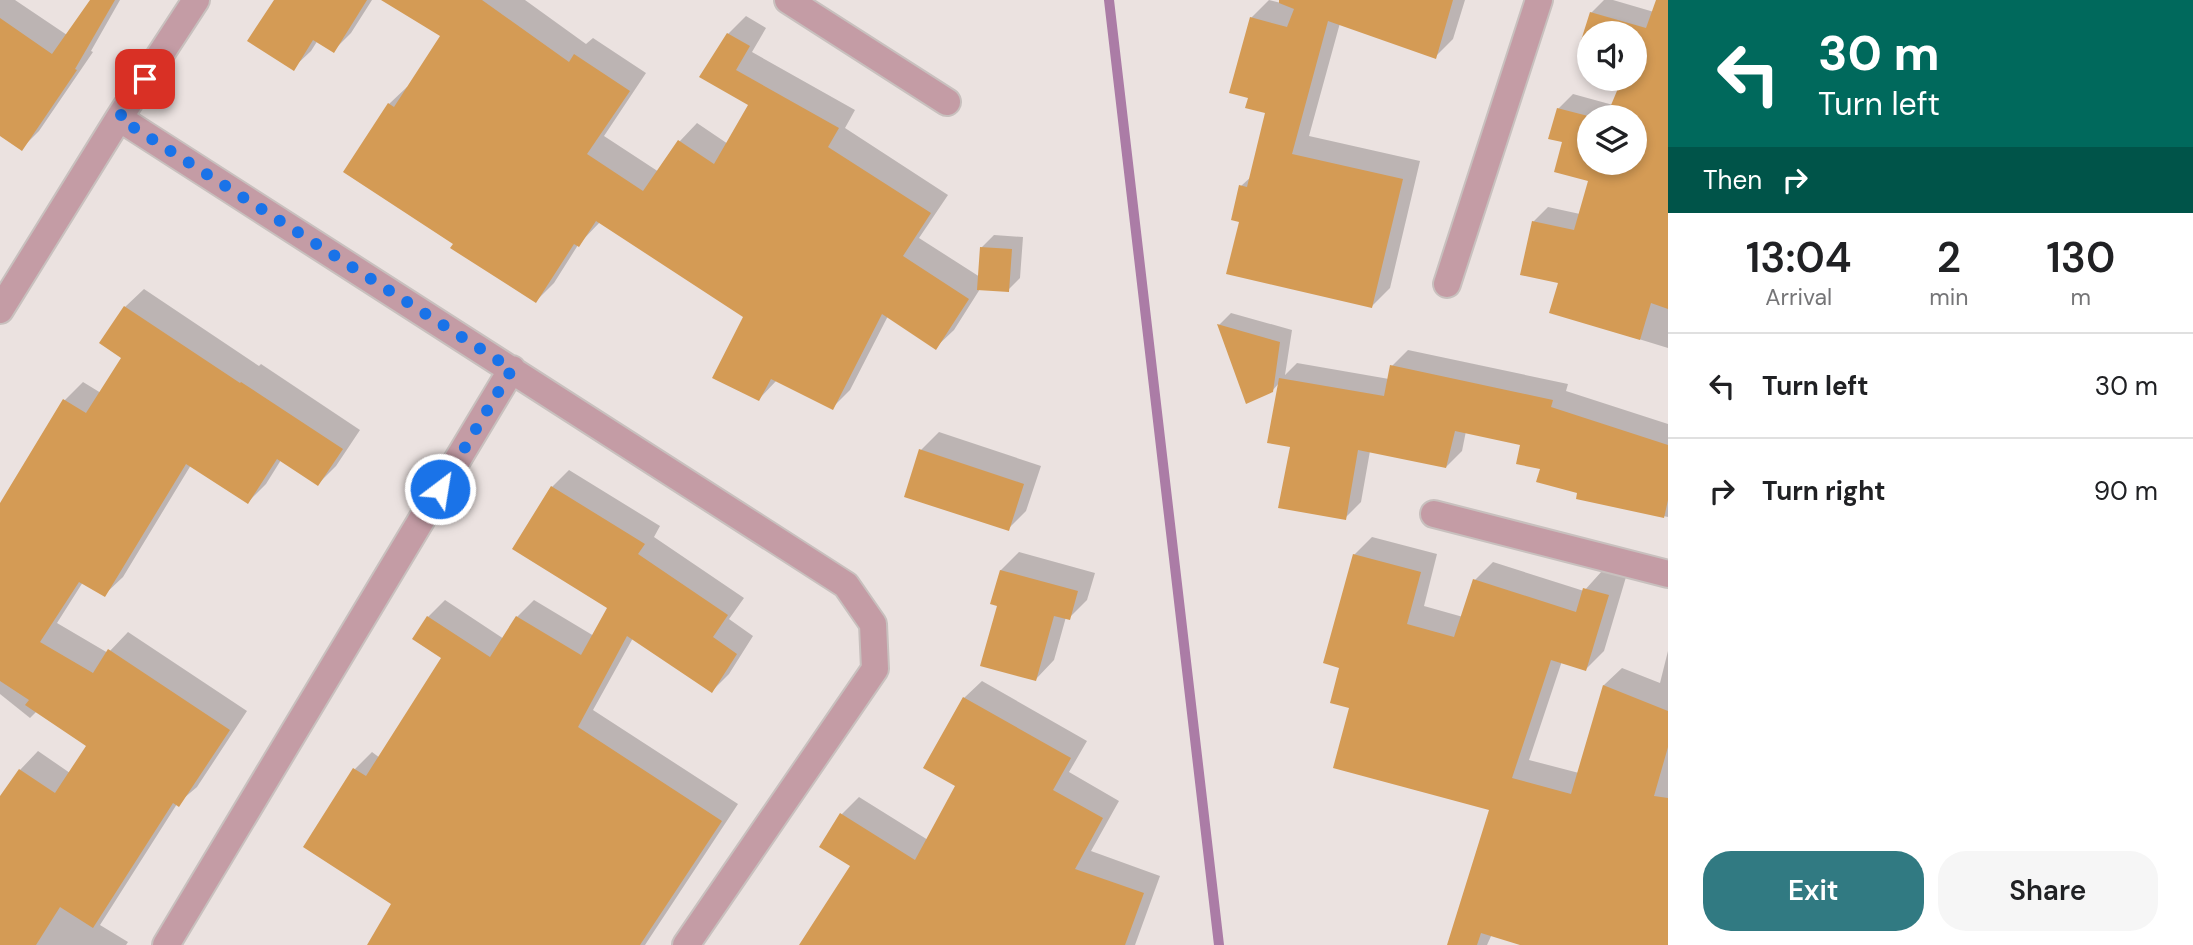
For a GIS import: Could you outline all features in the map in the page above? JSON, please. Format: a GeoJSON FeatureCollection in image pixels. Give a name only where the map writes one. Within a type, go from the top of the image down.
{"type":"FeatureCollection","features":[{"type":"Feature","properties":{"kind":"street"},"geometry":{"type":"LineString","coordinates":[[0,310],[196,0]]}},
{"type":"Feature","properties":{"kind":"street"},"geometry":{"type":"LineString","coordinates":[[788,0],[947,102]]}},
{"type":"Feature","properties":{"kind":"street"},"geometry":{"type":"LineString","coordinates":[[1447,284],[1539,0]]}},
{"type":"Feature","properties":{"kind":"street"},"geometry":{"type":"LineString","coordinates":[[119,118],[846,585],[873,624],[874,669],[686,945]]}},
{"type":"Feature","properties":{"kind":"street"},"geometry":{"type":"LineString","coordinates":[[166,945],[512,369]]}},
{"type":"Feature","properties":{"kind":"street"},"geometry":{"type":"LineString","coordinates":[[1434,514],[1668,574]]}},
{"type":"Feature","properties":{"kind":"building"},"geometry":{"type":"Polygon","coordinates":[[[90,0],[115,0],[75,69],[77,70],[22,151],[0,136],[0,18],[52,54],[90,0]]]}},
{"type":"Feature","properties":{"kind":"building"},"geometry":{"type":"Polygon","coordinates":[[[274,0],[367,0],[334,53],[313,40],[294,71],[247,41],[274,0]]]}},
{"type":"Feature","properties":{"kind":"building"},"geometry":{"type":"Polygon","coordinates":[[[381,0],[482,0],[569,62],[574,54],[630,91],[587,154],[643,191],[678,140],[714,164],[748,105],[699,77],[727,33],[750,46],[736,70],[839,128],[828,147],[931,213],[903,256],[969,299],[936,350],[882,314],[833,410],[771,379],[759,401],[712,378],[743,317],[596,221],[579,247],[574,244],[536,303],[450,248],[453,244],[343,172],[388,103],[394,107],[440,36],[381,0]]]}},
{"type":"Feature","properties":{"kind":"building"},"geometry":{"type":"Polygon","coordinates":[[[1279,0],[1453,0],[1436,59],[1328,21],[1292,154],[1403,179],[1372,308],[1226,274],[1239,222],[1231,220],[1239,185],[1247,187],[1265,113],[1245,108],[1248,98],[1229,93],[1250,17],[1287,27],[1294,9],[1279,3],[1279,0]]]}},
{"type":"Feature","properties":{"kind":"building"},"geometry":{"type":"Polygon","coordinates":[[[1656,0],[1668,0],[1668,309],[1651,303],[1640,340],[1549,313],[1558,283],[1520,275],[1532,221],[1574,230],[1588,181],[1554,172],[1562,142],[1548,139],[1557,108],[1577,113],[1577,175],[1647,175],[1647,105],[1611,105],[1617,91],[1647,91],[1647,25],[1656,0]]]}},
{"type":"Feature","properties":{"kind":"building"},"geometry":{"type":"Polygon","coordinates":[[[1590,12],[1622,21],[1587,21],[1590,12]]]}},
{"type":"Feature","properties":{"kind":"building"},"geometry":{"type":"Polygon","coordinates":[[[980,247],[1012,249],[1009,292],[977,290],[980,247]]]}},
{"type":"Feature","properties":{"kind":"building"},"geometry":{"type":"Polygon","coordinates":[[[124,306],[343,449],[318,486],[277,459],[248,504],[186,464],[105,597],[79,582],[40,642],[93,673],[108,649],[230,730],[179,807],[173,803],[93,928],[60,907],[36,945],[0,945],[0,796],[19,769],[55,793],[86,746],[25,705],[29,700],[0,681],[0,503],[63,399],[86,413],[121,358],[99,343],[124,306]]]}},
{"type":"Feature","properties":{"kind":"building"},"geometry":{"type":"Polygon","coordinates":[[[1217,324],[1280,342],[1273,392],[1246,404],[1217,324]]]}},
{"type":"Feature","properties":{"kind":"building"},"geometry":{"type":"Polygon","coordinates":[[[1390,365],[1553,400],[1551,407],[1668,445],[1668,500],[1664,518],[1576,499],[1577,493],[1536,482],[1540,469],[1516,464],[1520,445],[1455,431],[1446,468],[1358,450],[1346,520],[1278,508],[1290,447],[1267,443],[1279,378],[1384,396],[1390,365]]]}},
{"type":"Feature","properties":{"kind":"building"},"geometry":{"type":"Polygon","coordinates":[[[919,449],[1024,484],[1009,531],[904,497],[919,449]]]}},
{"type":"Feature","properties":{"kind":"building"},"geometry":{"type":"Polygon","coordinates":[[[551,486],[645,544],[638,554],[728,615],[713,637],[737,654],[712,693],[627,636],[578,727],[722,821],[640,945],[367,945],[391,904],[303,847],[353,768],[366,776],[441,658],[412,639],[427,616],[490,657],[516,616],[581,655],[607,608],[512,549],[551,486]]]}},
{"type":"Feature","properties":{"kind":"building"},"geometry":{"type":"Polygon","coordinates":[[[1353,554],[1421,572],[1407,624],[1454,637],[1473,579],[1576,612],[1583,588],[1609,595],[1586,671],[1551,660],[1512,778],[1571,794],[1603,685],[1668,711],[1668,747],[1654,796],[1668,798],[1668,945],[1520,945],[1481,933],[1477,945],[1447,945],[1489,810],[1333,768],[1349,708],[1330,703],[1339,668],[1323,663],[1353,554]]]}},
{"type":"Feature","properties":{"kind":"building"},"geometry":{"type":"Polygon","coordinates":[[[1000,570],[1078,591],[1070,620],[1054,616],[1036,681],[980,666],[997,606],[990,604],[1000,570]]]}},
{"type":"Feature","properties":{"kind":"building"},"geometry":{"type":"Polygon","coordinates":[[[963,697],[1071,758],[1053,790],[1103,818],[1075,869],[1144,893],[1125,945],[799,945],[850,866],[819,847],[840,813],[915,860],[955,786],[923,768],[963,697]]]}},
{"type":"Feature","properties":{"kind":"waterway"},"geometry":{"type":"LineString","coordinates":[[1109,0],[1219,945]]}},
{"type":"Feature","properties":{"kind":"route"},"geometry":{"type":"LineString","coordinates":[[145,79],[119,118],[512,369],[440,489]]}}]}
